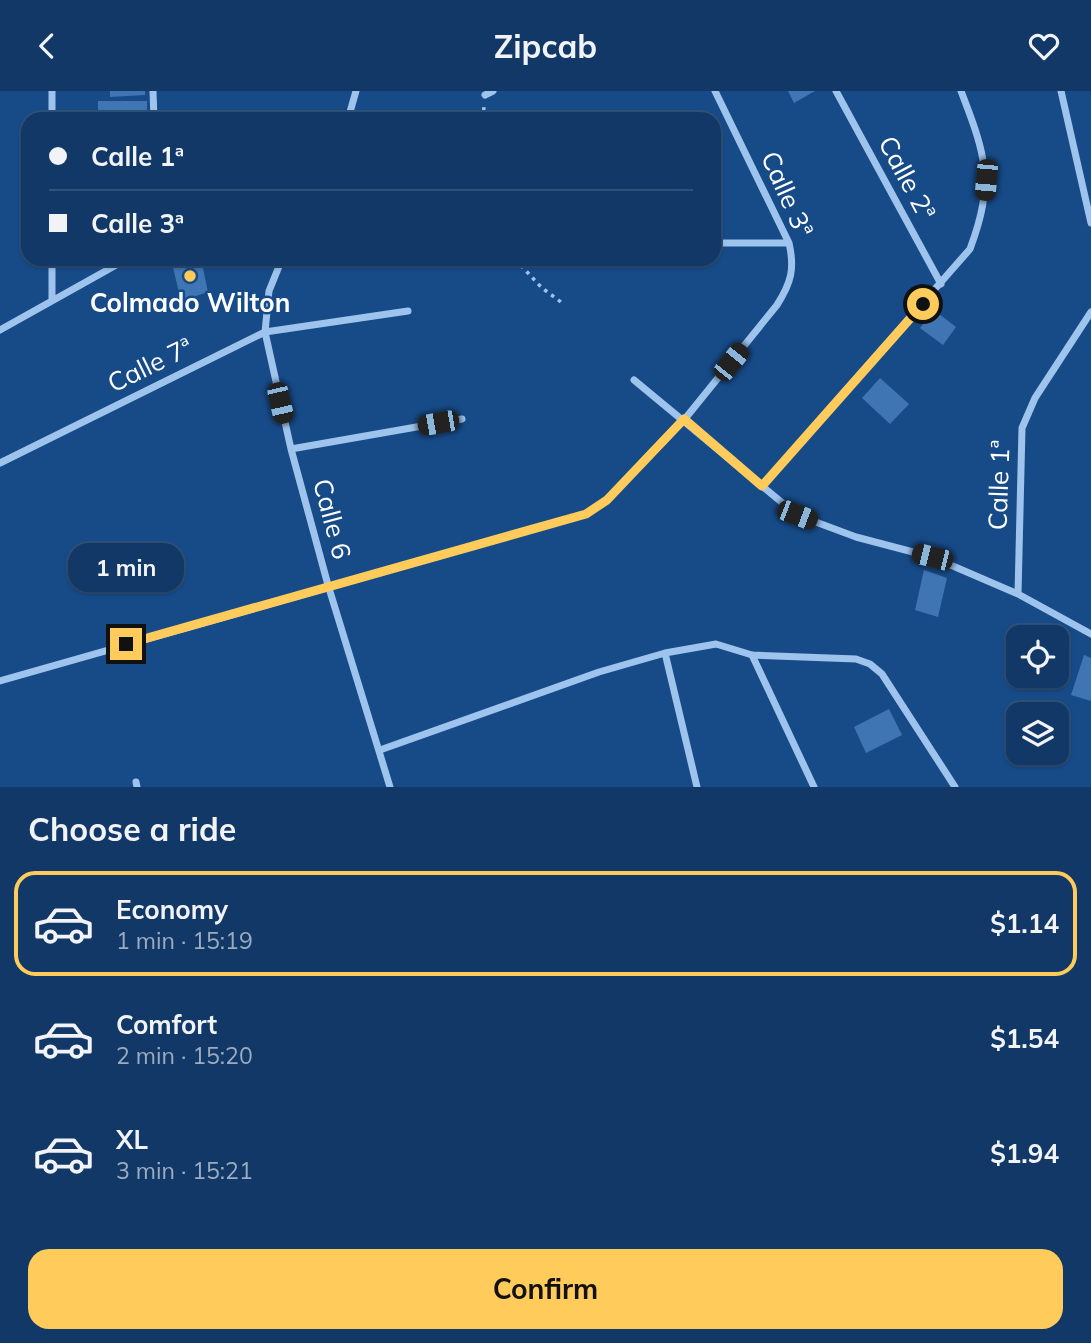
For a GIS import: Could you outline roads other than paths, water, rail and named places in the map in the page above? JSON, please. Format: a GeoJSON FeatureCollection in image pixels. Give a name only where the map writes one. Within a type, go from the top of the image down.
{"type":"FeatureCollection","features":[{"type":"Feature","properties":{"kind":"street"},"geometry":{"type":"LineString","coordinates":[[52,91],[52,112]]}},
{"type":"Feature","properties":{"kind":"street"},"geometry":{"type":"LineString","coordinates":[[153,91],[154,112]]}},
{"type":"Feature","properties":{"kind":"street"},"geometry":{"type":"LineString","coordinates":[[350,112],[356,91]]}},
{"type":"Feature","properties":{"kind":"street"},"geometry":{"type":"LineString","coordinates":[[485,95],[493,91]]}},
{"type":"Feature","properties":{"kind":"street","name":"Calle 3ª"},"geometry":{"type":"LineString","coordinates":[[0,681],[328,585],[586,514],[607,500],[684,419],[777,305],[789,285],[794,265],[789,243],[715,91]]}},
{"type":"Feature","properties":{"kind":"street","name":"Calle 2ª"},"geometry":{"type":"LineString","coordinates":[[836,91],[941,284]]}},
{"type":"Feature","properties":{"kind":"street"},"geometry":{"type":"LineString","coordinates":[[762,486],[970,249],[983,213],[986,180],[983,147],[961,91]]}},
{"type":"Feature","properties":{"kind":"street"},"geometry":{"type":"LineString","coordinates":[[1061,91],[1091,223]]}},
{"type":"Feature","properties":{"kind":"street"},"geometry":{"type":"LineString","coordinates":[[721,243],[789,243]]}},
{"type":"Feature","properties":{"kind":"street"},"geometry":{"type":"LineString","coordinates":[[52,266],[52,300]]}},
{"type":"Feature","properties":{"kind":"street"},"geometry":{"type":"LineString","coordinates":[[0,330],[114,266]]}},
{"type":"Feature","properties":{"kind":"street","name":"Calle 6"},"geometry":{"type":"LineString","coordinates":[[279,266],[269,291],[264,333],[291,449],[328,585],[390,786]]}},
{"type":"Feature","properties":{"kind":"street","name":"Calle 7ª"},"geometry":{"type":"LineString","coordinates":[[0,463],[264,333],[408,311]]}},
{"type":"Feature","properties":{"kind":"street","name":"Calle 1ª"},"geometry":{"type":"LineString","coordinates":[[1018,594],[1022,428],[1035,398],[1091,312]]}},
{"type":"Feature","properties":{"kind":"street"},"geometry":{"type":"LineString","coordinates":[[634,380],[797,515],[856,537],[932,557],[1018,594],[1091,635]]}},
{"type":"Feature","properties":{"kind":"street"},"geometry":{"type":"LineString","coordinates":[[291,449],[462,419]]}},
{"type":"Feature","properties":{"kind":"street"},"geometry":{"type":"LineString","coordinates":[[380,750],[599,671],[665,653],[716,644],[752,655],[856,659],[870,664],[882,674],[955,786]]}},
{"type":"Feature","properties":{"kind":"street"},"geometry":{"type":"LineString","coordinates":[[665,653],[697,786]]}},
{"type":"Feature","properties":{"kind":"street"},"geometry":{"type":"LineString","coordinates":[[752,655],[814,786]]}},
{"type":"Feature","properties":{"kind":"place","name":"Colmado Wilton"},"geometry":{"type":"Point","coordinates":[190,276]}}]}
